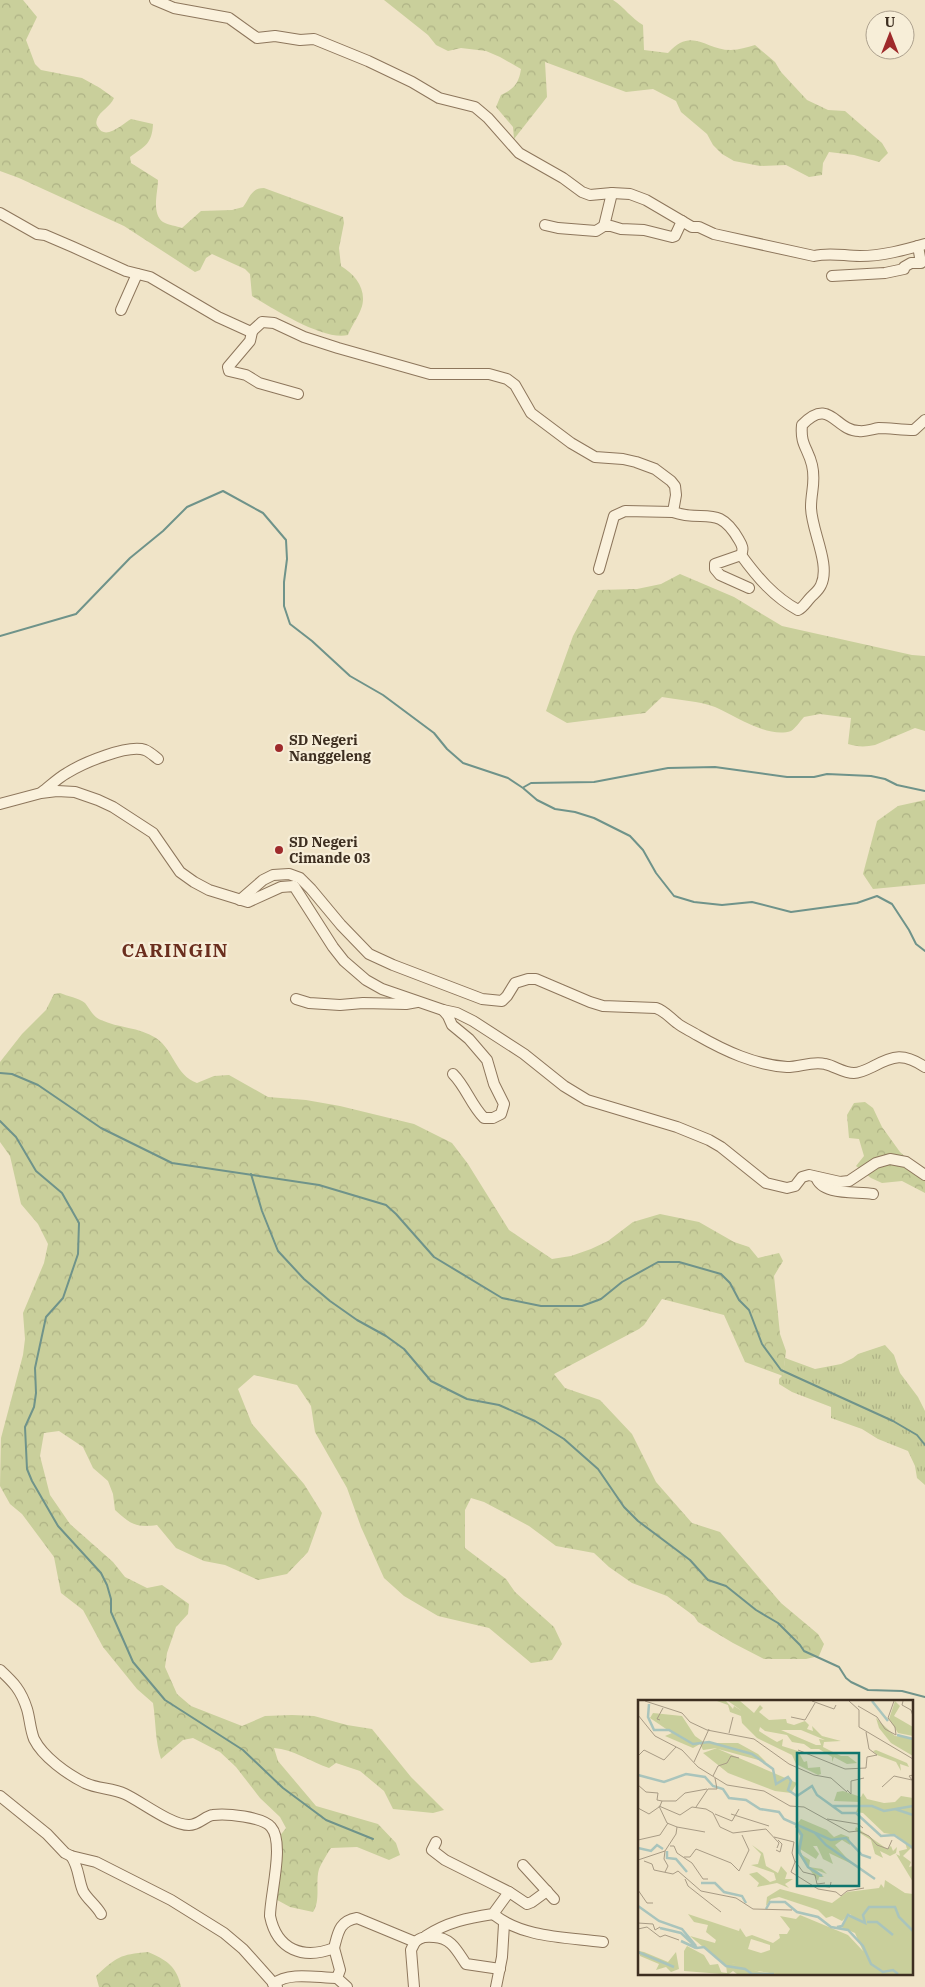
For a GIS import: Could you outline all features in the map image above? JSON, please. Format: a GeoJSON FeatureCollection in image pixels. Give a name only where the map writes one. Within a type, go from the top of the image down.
{"type":"FeatureCollection","features":[{"type":"Feature","properties":{"kind":"street"},"geometry":{"type":"LineString","coordinates":[[155,0],[174,8],[229,18],[257,38],[275,36],[300,40],[314,39],[368,61],[412,82],[438,98],[475,107],[488,118],[519,154],[590,195],[630,194],[692,227],[699,227],[714,234],[814,256],[825,253],[874,255],[904,251],[922,245],[921,263],[911,263],[904,267],[904,269],[885,274],[832,276]]}},
{"type":"Feature","properties":{"kind":"street"},"geometry":{"type":"LineString","coordinates":[[604,226],[612,193]]}},
{"type":"Feature","properties":{"kind":"street"},"geometry":{"type":"LineString","coordinates":[[0,213],[37,234],[45,235],[126,271],[150,277],[210,313],[252,332]]}},
{"type":"Feature","properties":{"kind":"street"},"geometry":{"type":"LineString","coordinates":[[545,225],[596,231],[604,226],[621,229],[640,229],[675,236],[682,221]]}},
{"type":"Feature","properties":{"kind":"street"},"geometry":{"type":"LineString","coordinates":[[122,310],[137,274]]}},
{"type":"Feature","properties":{"kind":"street"},"geometry":{"type":"LineString","coordinates":[[298,394],[259,383],[246,375],[230,371],[228,367],[250,341],[252,332],[262,322],[268,322],[331,346],[430,374],[489,374],[507,378],[515,384],[531,413],[570,443],[595,457],[623,459],[655,469],[671,481],[675,486],[676,495],[673,512]]}},
{"type":"Feature","properties":{"kind":"street"},"geometry":{"type":"LineString","coordinates":[[741,555],[752,571],[771,590],[798,610],[803,607],[822,584],[824,573],[813,526],[811,505],[814,480],[812,465],[803,446],[802,425],[809,417],[815,415],[832,416],[848,428],[859,432],[881,428],[914,430],[925,420]]}},
{"type":"Feature","properties":{"kind":"street"},"geometry":{"type":"LineString","coordinates":[[598,569],[614,516],[626,510],[673,512],[692,517],[706,515],[720,518],[727,524],[742,545],[743,551],[741,555]]}},
{"type":"Feature","properties":{"kind":"street"},"geometry":{"type":"LineString","coordinates":[[741,555],[715,564],[715,569],[720,575],[749,588]]}},
{"type":"Feature","properties":{"kind":"street"},"geometry":{"type":"LineString","coordinates":[[41,793],[65,773],[104,756],[129,749],[139,749],[148,751],[158,759]]}},
{"type":"Feature","properties":{"kind":"street"},"geometry":{"type":"LineString","coordinates":[[0,804],[41,793],[75,792],[113,807],[153,833],[180,872],[209,890],[240,900],[253,901],[281,887],[294,886],[333,947],[344,961],[366,980],[382,988],[443,1010],[457,1013],[473,1021],[524,1054],[573,1093],[587,1100],[677,1127],[709,1140],[721,1147],[766,1183],[787,1188],[795,1186],[802,1177],[809,1175],[840,1182],[848,1181],[876,1163],[890,1159],[906,1162],[925,1175]]}},
{"type":"Feature","properties":{"kind":"street"},"geometry":{"type":"LineString","coordinates":[[240,900],[263,880],[273,875],[289,874],[300,878],[369,954],[482,999],[502,1001],[515,983],[528,978],[603,1006],[656,1008],[663,1010],[678,1024],[712,1044],[732,1054],[773,1065],[788,1067],[814,1063],[825,1064],[854,1073],[886,1059],[905,1057],[925,1067]]}},
{"type":"Feature","properties":{"kind":"street"},"geometry":{"type":"LineString","coordinates":[[296,999],[309,1003],[340,1006],[363,1003],[406,1004],[418,1001]]}},
{"type":"Feature","properties":{"kind":"street"},"geometry":{"type":"LineString","coordinates":[[443,1010],[452,1025],[469,1039],[487,1060],[494,1084],[504,1104],[501,1114],[493,1118],[484,1118],[478,1113],[464,1085],[453,1074]]}},
{"type":"Feature","properties":{"kind":"street"},"geometry":{"type":"LineString","coordinates":[[816,1177],[817,1182],[822,1186],[835,1191],[873,1194]]}},
{"type":"Feature","properties":{"kind":"street"},"geometry":{"type":"LineString","coordinates":[[0,1670],[17,1686],[28,1710],[34,1738],[42,1751],[84,1782],[95,1787],[115,1790],[163,1815],[189,1825],[198,1823],[212,1815],[223,1814],[263,1821],[272,1828],[277,1837],[277,1853],[270,1907],[272,1926],[289,1948],[303,1954],[334,1948]]}},
{"type":"Feature","properties":{"kind":"street"},"geometry":{"type":"LineString","coordinates":[[0,1796],[47,1834],[60,1849],[71,1856],[96,1862],[171,1900],[214,1926],[243,1949],[275,1985],[279,1979],[288,1977],[337,1978],[347,1987]]}},
{"type":"Feature","properties":{"kind":"street"},"geometry":{"type":"LineString","coordinates":[[436,1842],[432,1850],[445,1860],[509,1892],[527,1904],[546,1891]]}},
{"type":"Feature","properties":{"kind":"street"},"geometry":{"type":"LineString","coordinates":[[71,1856],[78,1869],[84,1892],[100,1914]]}},
{"type":"Feature","properties":{"kind":"street"},"geometry":{"type":"LineString","coordinates":[[523,1865],[554,1899]]}},
{"type":"Feature","properties":{"kind":"street"},"geometry":{"type":"LineString","coordinates":[[414,1987],[412,1950],[415,1942],[445,1924],[492,1914],[509,1892]]}},
{"type":"Feature","properties":{"kind":"street"},"geometry":{"type":"LineString","coordinates":[[492,1914],[504,1924],[535,1933],[603,1942]]}},
{"type":"Feature","properties":{"kind":"street"},"geometry":{"type":"LineString","coordinates":[[337,1978],[340,1965],[334,1948],[341,1925],[348,1920],[357,1918],[415,1942]]}},
{"type":"Feature","properties":{"kind":"street"},"geometry":{"type":"LineString","coordinates":[[496,1987],[500,1969],[504,1924]]}},
{"type":"Feature","properties":{"kind":"street"},"geometry":{"type":"LineString","coordinates":[[426,1936],[443,1937],[448,1940],[466,1964],[500,1969]]}},
{"type":"Feature","properties":{"kind":"green space"},"geometry":{"type":"Polygon","coordinates":[[[0,0],[23,0],[37,17],[26,40],[35,64],[41,70],[82,78],[114,98],[97,119],[97,124],[101,131],[109,132],[114,130],[131,119],[153,124],[151,136],[147,144],[130,157],[131,163],[158,180],[156,208],[159,218],[163,222],[182,228],[201,211],[232,210],[243,207],[251,194],[260,188],[343,217],[344,223],[339,248],[341,266],[356,279],[363,296],[361,309],[348,335],[338,336],[313,329],[252,296],[250,274],[245,269],[212,254],[206,258],[200,270],[195,272],[124,226],[0,171],[0,0]]]}},
{"type":"Feature","properties":{"kind":"green space"},"geometry":{"type":"Polygon","coordinates":[[[384,0],[613,0],[643,25],[644,50],[668,53],[684,41],[692,40],[731,50],[755,45],[775,62],[781,72],[807,100],[828,110],[845,111],[882,143],[888,153],[879,162],[854,155],[829,152],[823,163],[822,175],[809,177],[786,165],[760,166],[734,161],[722,154],[713,145],[707,134],[681,112],[676,101],[653,89],[626,92],[545,62],[547,97],[514,139],[513,127],[496,107],[501,95],[515,85],[521,69],[486,51],[461,48],[448,51],[436,45],[428,35],[384,0]]]}},
{"type":"Feature","properties":{"kind":"green space"},"geometry":{"type":"Polygon","coordinates":[[[680,574],[734,597],[782,626],[912,655],[925,656],[925,731],[915,728],[875,745],[858,746],[848,744],[851,718],[820,714],[804,717],[791,731],[782,733],[772,732],[709,705],[662,697],[645,713],[567,723],[546,711],[573,636],[598,590],[637,589],[661,584],[680,574]]]}},
{"type":"Feature","properties":{"kind":"green space"},"geometry":{"type":"Polygon","coordinates":[[[925,800],[925,884],[873,889],[863,874],[877,821],[898,806],[925,800]]]}},
{"type":"Feature","properties":{"kind":"green space"},"geometry":{"type":"Polygon","coordinates":[[[60,993],[85,1003],[98,1019],[143,1032],[156,1038],[167,1049],[184,1074],[197,1083],[214,1076],[229,1075],[268,1097],[306,1100],[340,1106],[414,1124],[452,1143],[468,1164],[509,1230],[552,1259],[571,1256],[591,1249],[608,1241],[633,1222],[660,1214],[699,1222],[734,1242],[749,1247],[758,1258],[779,1253],[783,1261],[774,1276],[780,1334],[786,1351],[783,1376],[745,1362],[724,1315],[662,1299],[644,1325],[639,1329],[554,1374],[565,1388],[600,1400],[632,1434],[656,1482],[692,1523],[720,1532],[781,1603],[818,1634],[824,1644],[819,1656],[806,1659],[764,1659],[698,1622],[694,1616],[667,1596],[632,1583],[609,1567],[594,1553],[556,1546],[529,1526],[484,1502],[471,1498],[465,1510],[465,1548],[506,1579],[515,1592],[554,1627],[562,1644],[552,1660],[531,1663],[489,1628],[438,1616],[404,1596],[384,1578],[361,1527],[347,1488],[315,1432],[311,1406],[297,1385],[254,1375],[238,1389],[252,1424],[304,1484],[322,1513],[308,1552],[287,1574],[258,1580],[225,1565],[204,1561],[176,1548],[157,1525],[143,1526],[130,1522],[115,1510],[113,1494],[108,1481],[93,1468],[83,1447],[59,1431],[44,1433],[40,1456],[50,1495],[70,1524],[113,1562],[125,1577],[147,1588],[162,1585],[189,1604],[188,1614],[176,1627],[167,1653],[165,1667],[177,1694],[191,1706],[242,1726],[265,1716],[292,1715],[314,1716],[347,1725],[372,1729],[411,1777],[444,1810],[433,1813],[393,1809],[384,1791],[360,1771],[336,1763],[329,1768],[295,1753],[274,1748],[278,1761],[316,1806],[378,1824],[396,1843],[400,1855],[389,1860],[357,1847],[331,1848],[319,1869],[317,1902],[313,1912],[290,1907],[268,1895],[272,1846],[286,1828],[280,1817],[260,1798],[236,1767],[220,1752],[193,1738],[183,1740],[161,1759],[153,1703],[137,1689],[103,1647],[83,1610],[61,1593],[54,1557],[22,1514],[10,1504],[0,1486],[1,1438],[23,1355],[25,1339],[23,1313],[44,1263],[48,1244],[38,1224],[21,1204],[10,1156],[0,1142],[0,1062],[22,1034],[46,1010],[54,994],[60,993]]]}},
{"type":"Feature","properties":{"kind":"green space"},"geometry":{"type":"Polygon","coordinates":[[[865,1102],[873,1108],[882,1127],[900,1152],[910,1161],[914,1172],[925,1180],[925,1193],[902,1181],[882,1183],[871,1178],[856,1166],[864,1156],[859,1139],[849,1138],[847,1115],[854,1103],[865,1102]]]}},
{"type":"Feature","properties":{"kind":"green space"},"geometry":{"type":"Polygon","coordinates":[[[885,1345],[894,1355],[900,1373],[918,1397],[925,1411],[925,1485],[917,1478],[915,1466],[908,1451],[878,1439],[862,1429],[831,1418],[831,1407],[792,1392],[779,1384],[779,1379],[783,1375],[785,1358],[815,1369],[841,1364],[858,1354],[885,1345]]]}},
{"type":"Feature","properties":{"kind":"green space"},"geometry":{"type":"Polygon","coordinates":[[[148,1952],[166,1961],[174,1969],[181,1987],[99,1987],[96,1976],[114,1960],[131,1954],[148,1952]]]}},
{"type":"Feature","properties":{"kind":"waterway"},"geometry":{"type":"LineString","coordinates":[[0,636],[76,614],[130,558],[163,531],[187,507],[223,491],[263,513],[286,540],[287,559],[284,582],[284,606],[290,624],[312,641],[350,676],[383,695],[434,733],[447,749],[463,763],[508,778],[537,800],[555,809],[575,812],[594,818],[630,836],[643,850],[656,873],[674,896],[694,902],[722,905],[752,902],[791,912],[857,903],[877,896],[892,904],[916,944],[925,951]]}},
{"type":"Feature","properties":{"kind":"waterway"},"geometry":{"type":"LineString","coordinates":[[524,787],[531,783],[594,782],[668,768],[715,767],[787,777],[814,777],[827,774],[871,776],[885,779],[897,785],[925,791]]}},
{"type":"Feature","properties":{"kind":"waterway"},"geometry":{"type":"LineString","coordinates":[[0,1073],[12,1074],[38,1085],[101,1128],[172,1163],[319,1185],[386,1205],[434,1257],[502,1298],[541,1306],[582,1306],[601,1299],[622,1282],[658,1262],[679,1262],[721,1274],[730,1283],[739,1300],[749,1310],[762,1344],[781,1370],[893,1421],[917,1435],[925,1445]]}},
{"type":"Feature","properties":{"kind":"waterway"},"geometry":{"type":"LineString","coordinates":[[0,1121],[16,1137],[36,1171],[62,1193],[79,1223],[78,1254],[63,1298],[46,1317],[35,1368],[36,1393],[34,1407],[25,1427],[27,1469],[32,1481],[58,1526],[101,1573],[111,1599],[111,1612],[133,1662],[165,1700],[243,1750],[283,1788],[326,1820],[373,1839]]}},
{"type":"Feature","properties":{"kind":"waterway"},"geometry":{"type":"LineString","coordinates":[[251,1174],[262,1211],[278,1251],[304,1279],[330,1301],[404,1349],[431,1381],[467,1399],[499,1405],[535,1421],[564,1439],[598,1469],[624,1507],[638,1521],[690,1560],[708,1580],[726,1586],[756,1610],[778,1623],[804,1651],[839,1667],[851,1682],[868,1690],[902,1691],[925,1697]]}},
{"type":"Feature","properties":{"kind":"place","name":"SD Negeri Nanggeleng"},"geometry":{"type":"Point","coordinates":[279,748]}},
{"type":"Feature","properties":{"kind":"place","name":"SD Negeri Cimande 03"},"geometry":{"type":"Point","coordinates":[279,850]}},
{"type":"Feature","properties":{"kind":"district","name":"CARINGIN"},"geometry":{"type":"Point","coordinates":[175,950]}}]}
